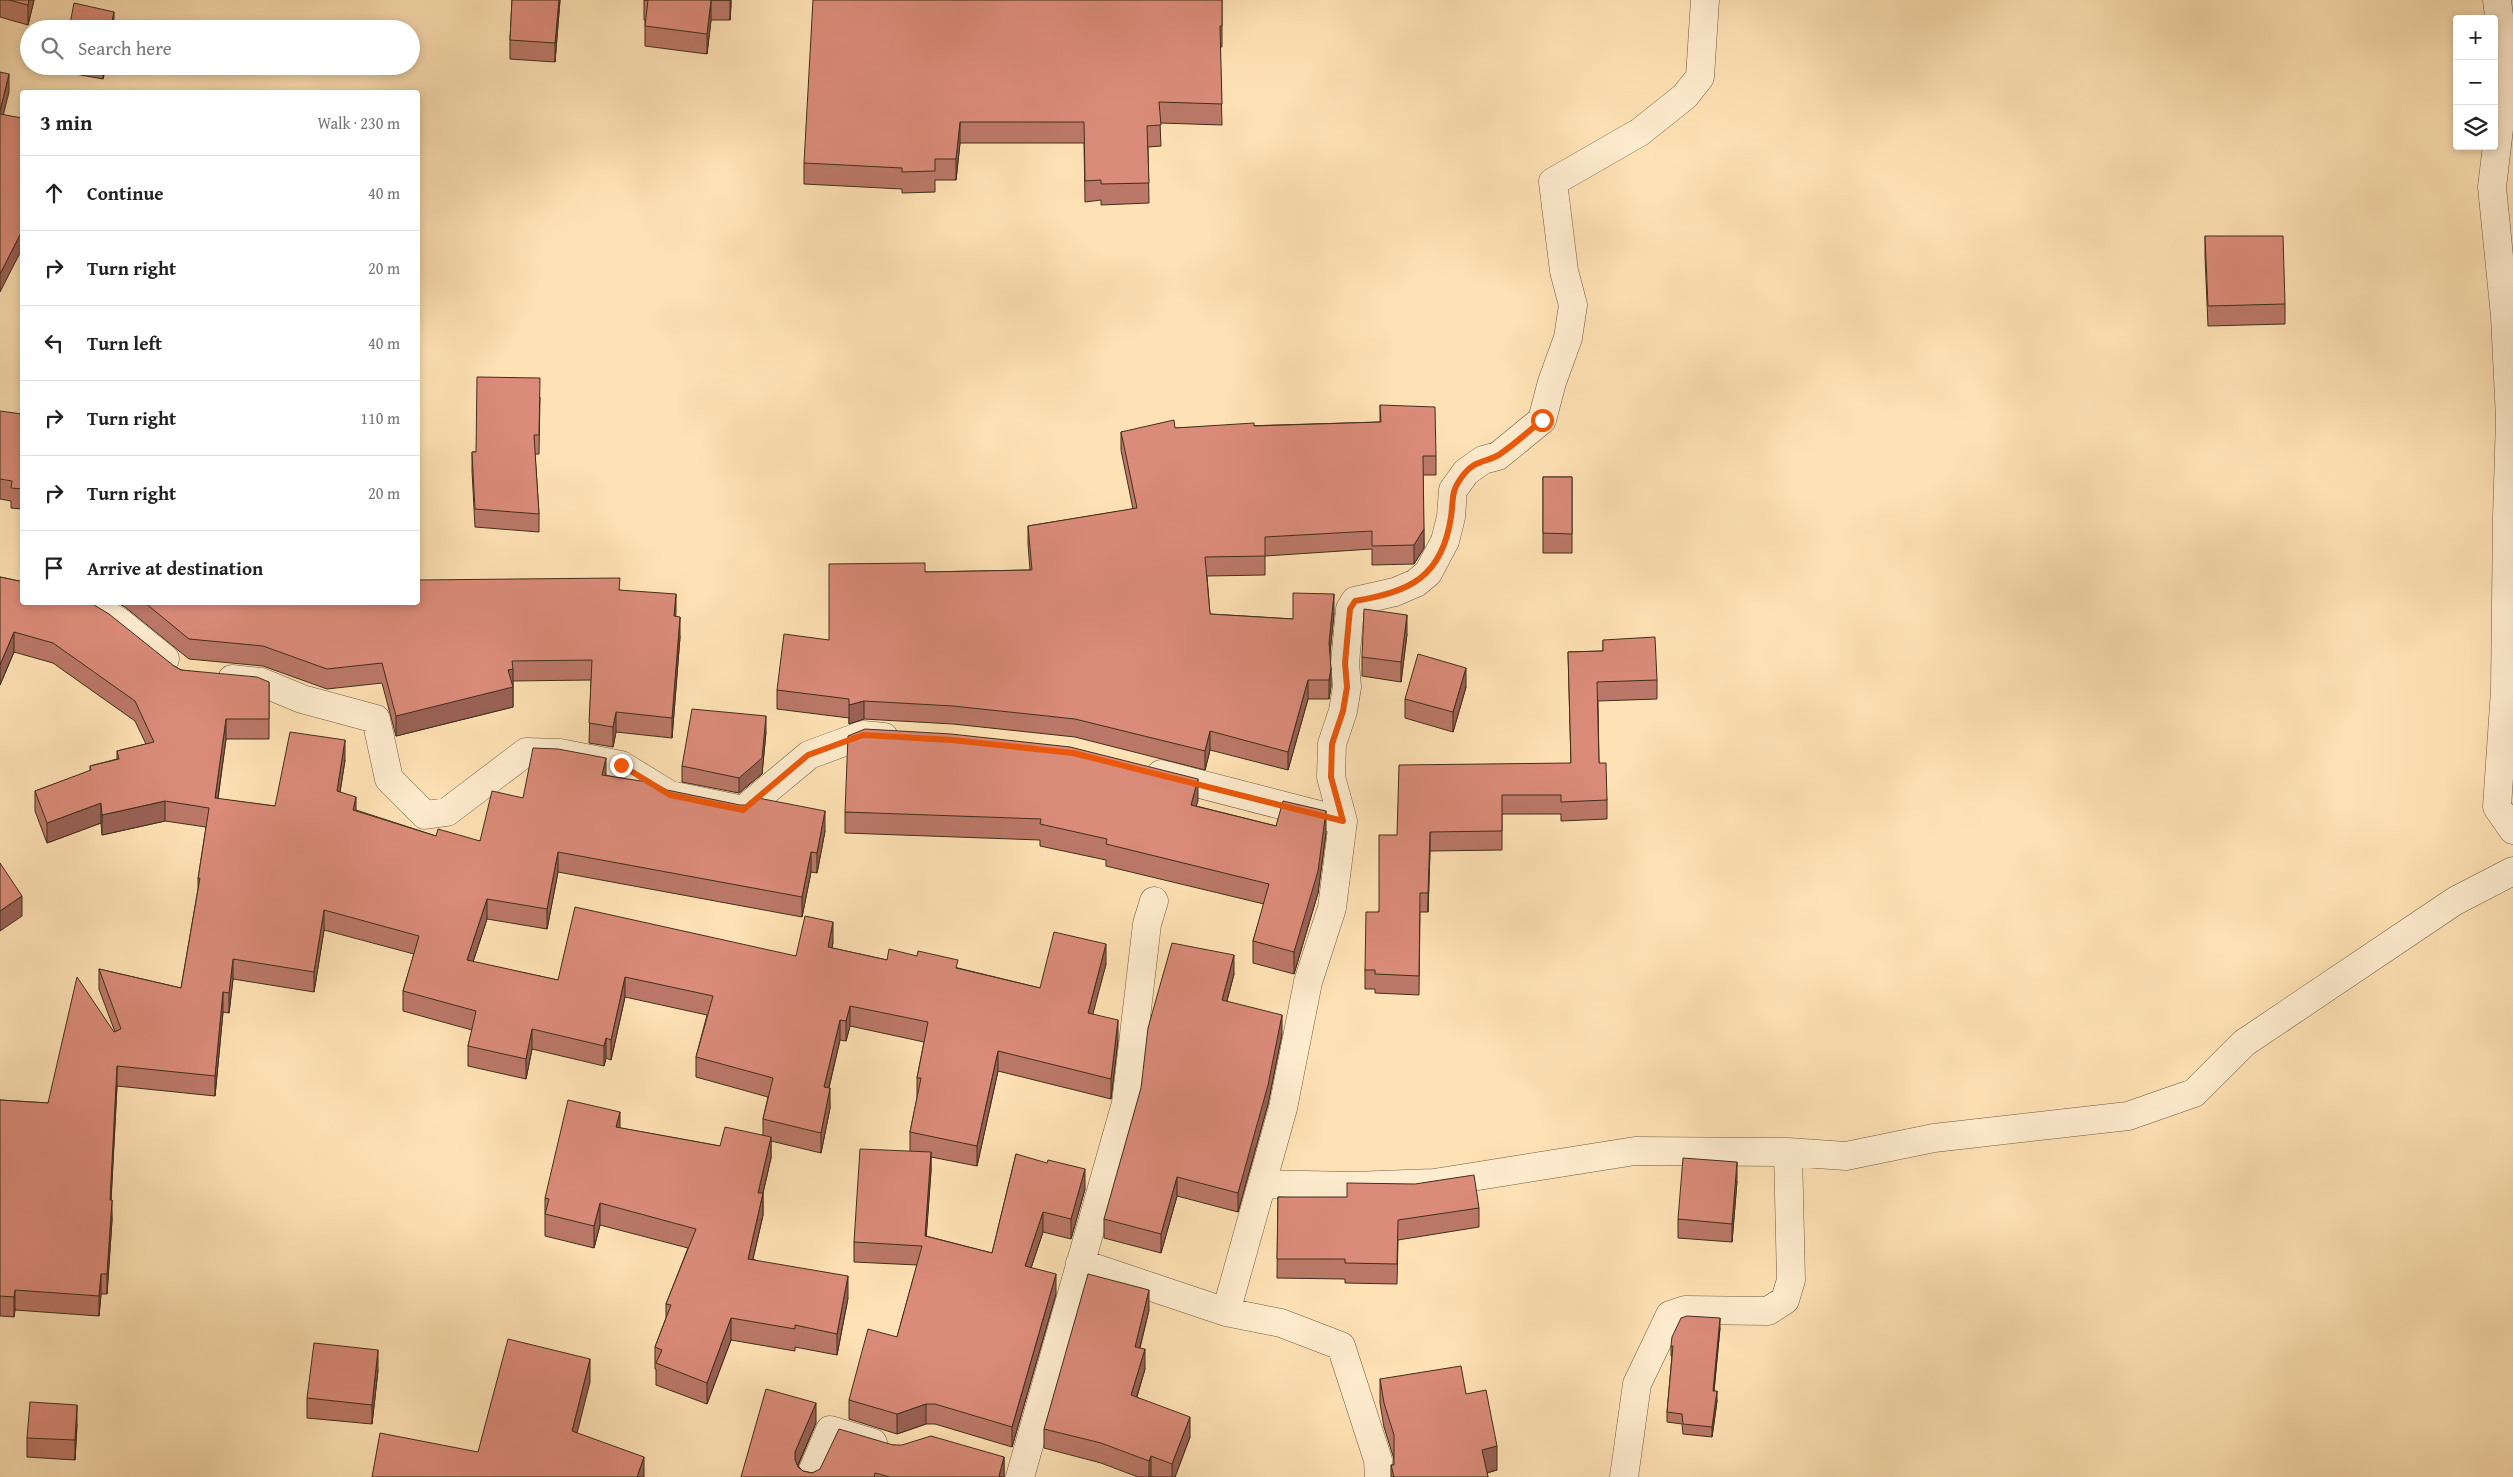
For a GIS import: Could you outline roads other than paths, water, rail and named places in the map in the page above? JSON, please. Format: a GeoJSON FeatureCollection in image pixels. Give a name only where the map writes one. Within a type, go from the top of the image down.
{"type":"FeatureCollection","features":[{"type":"Feature","properties":{"kind":"street"},"geometry":{"type":"LineString","coordinates":[[1226,1312],[1264,1184],[1284,1108],[1308,982],[1332,908],[1343,821],[1331,777],[1332,744],[1343,711],[1347,687],[1345,663],[1350,609],[1355,601],[1394,592],[1416,582],[1428,573],[1445,541],[1451,517],[1453,490],[1466,472],[1482,460],[1498,456],[1542,420],[1552,382],[1568,338],[1573,305],[1564,271],[1553,182],[1640,132],[1685,96],[1700,77],[1705,0]]}},
{"type":"Feature","properties":{"kind":"street"},"geometry":{"type":"LineString","coordinates":[[2501,2],[2506,71],[2505,129],[2492,187],[2505,316],[2510,419],[2506,517],[2505,690],[2497,807],[2513,830]]}},
{"type":"Feature","properties":{"kind":"street"},"geometry":{"type":"LineString","coordinates":[[88,605],[118,621],[195,676],[261,682],[302,698],[376,719],[389,779],[425,814],[447,812],[526,752],[560,753],[621,765],[670,795],[743,810],[808,755],[863,735],[912,738]]}},
{"type":"Feature","properties":{"kind":"street"},"geometry":{"type":"LineString","coordinates":[[1136,768],[1343,821]]}},
{"type":"Feature","properties":{"kind":"street"},"geometry":{"type":"LineString","coordinates":[[1264,1184],[1353,1186],[1434,1183],[1635,1151],[1788,1152],[1846,1156],[1934,1138],[2128,1116],[2194,1093],[2244,1043],[2455,901],[2513,870]]}},
{"type":"Feature","properties":{"kind":"street"},"geometry":{"type":"LineString","coordinates":[[996,1458],[1022,1472],[1126,1103],[1141,962],[1147,924],[1154,901]]}},
{"type":"Feature","properties":{"kind":"street"},"geometry":{"type":"LineString","coordinates":[[1624,1477],[1637,1384],[1670,1315],[1685,1310],[1768,1311],[1784,1300],[1791,1280],[1788,1152]]}},
{"type":"Feature","properties":{"kind":"street"},"geometry":{"type":"LineString","coordinates":[[1080,1264],[1226,1312],[1281,1323],[1341,1346],[1378,1460],[1379,1477]]}},
{"type":"Feature","properties":{"kind":"street"},"geometry":{"type":"LineString","coordinates":[[810,1477],[830,1430],[897,1450]]}}]}
